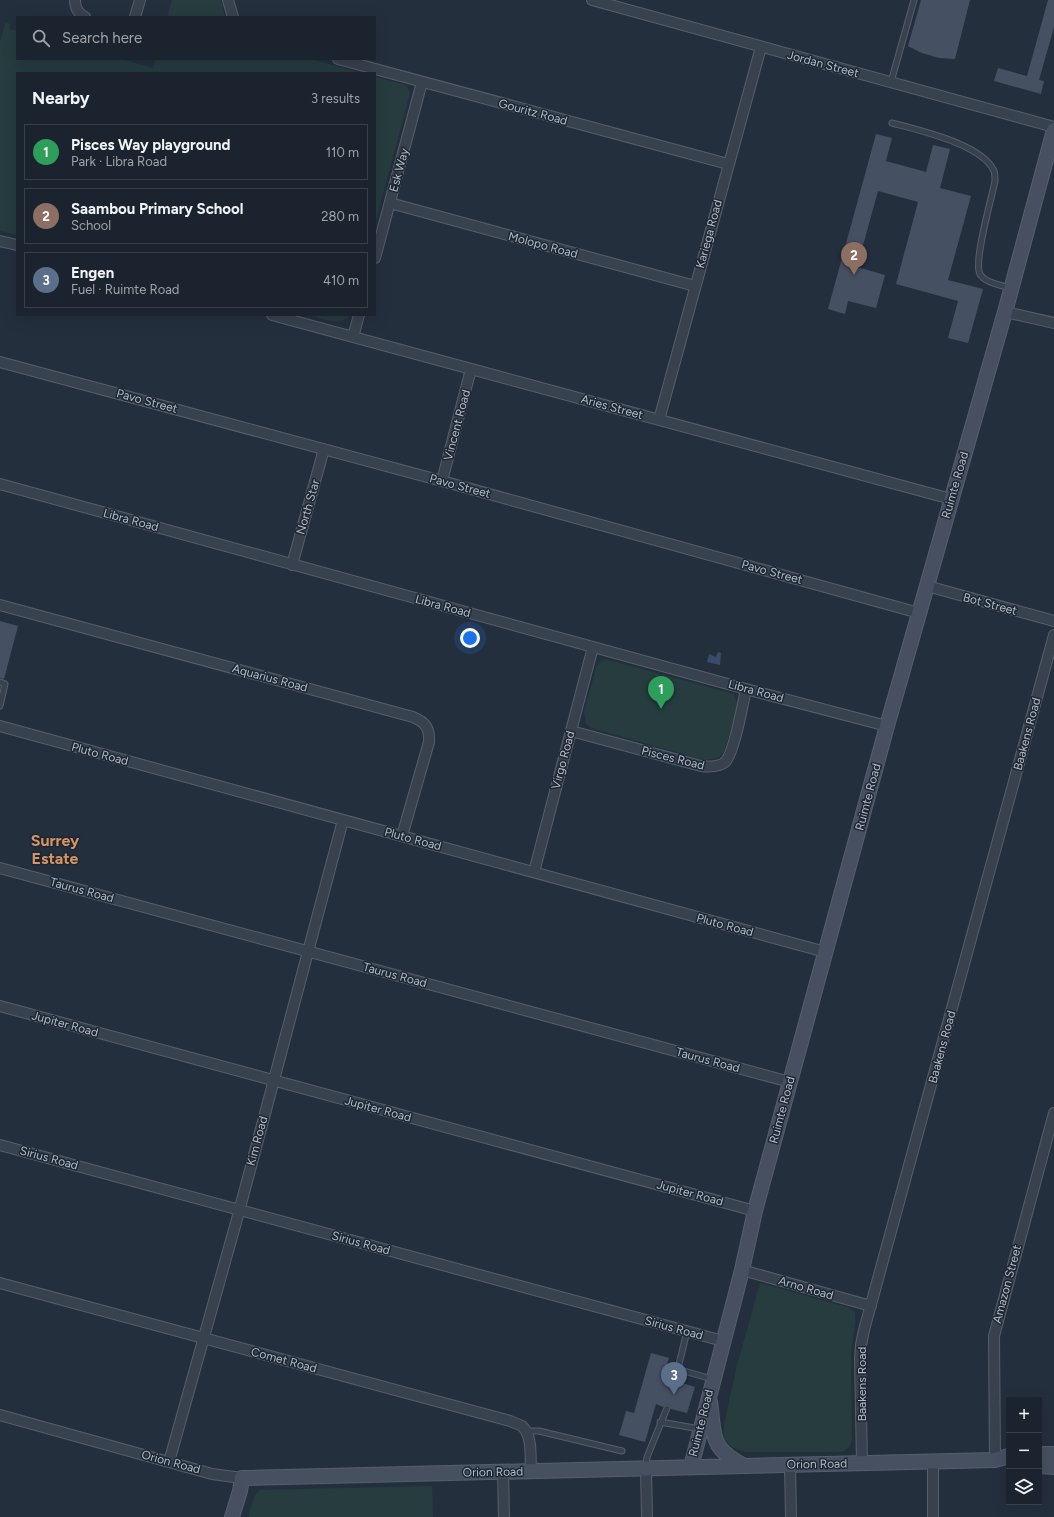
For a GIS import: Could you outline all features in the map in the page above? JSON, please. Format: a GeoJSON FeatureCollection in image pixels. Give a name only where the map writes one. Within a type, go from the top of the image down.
{"type":"FeatureCollection","features":[{"type":"Feature","properties":{"kind":"street"},"geometry":{"type":"LineString","coordinates":[[135,16],[140,0]]}},
{"type":"Feature","properties":{"kind":"street"},"geometry":{"type":"LineString","coordinates":[[228,0],[233,16]]}},
{"type":"Feature","properties":{"kind":"street","name":"Jordan Street"},"geometry":{"type":"LineString","coordinates":[[592,0],[613,3],[760,47],[1054,127]]}},
{"type":"Feature","properties":{"kind":"street"},"geometry":{"type":"LineString","coordinates":[[76,4],[79,12],[84,16]]}},
{"type":"Feature","properties":{"kind":"street","name":"Kariega Road"},"geometry":{"type":"LineString","coordinates":[[659,420],[760,47]]}},
{"type":"Feature","properties":{"kind":"street","name":"Gouritz Road"},"geometry":{"type":"LineString","coordinates":[[342,60],[728,164]]}},
{"type":"Feature","properties":{"kind":"street","name":"Esk Way"},"geometry":{"type":"LineString","coordinates":[[376,254],[422,82]]}},
{"type":"Feature","properties":{"kind":"street","name":"Ruimte Road"},"geometry":{"type":"LineString","coordinates":[[691,1467],[712,1379],[742,1270],[755,1211],[825,952],[887,726],[1005,312],[1054,130]]}},
{"type":"Feature","properties":{"kind":"street","name":"Molopo Road"},"geometry":{"type":"LineString","coordinates":[[390,203],[695,286]]}},
{"type":"Feature","properties":{"kind":"street"},"geometry":{"type":"LineString","coordinates":[[0,241],[16,245]]}},
{"type":"Feature","properties":{"kind":"street"},"geometry":{"type":"LineString","coordinates":[[1005,312],[1054,323]]}},
{"type":"Feature","properties":{"kind":"street","name":"Aries Street"},"geometry":{"type":"LineString","coordinates":[[276,316],[951,500]]}},
{"type":"Feature","properties":{"kind":"street"},"geometry":{"type":"LineString","coordinates":[[353,337],[359,316]]}},
{"type":"Feature","properties":{"kind":"street","name":"Pavo Street"},"geometry":{"type":"LineString","coordinates":[[0,362],[442,481],[919,613]]}},
{"type":"Feature","properties":{"kind":"street","name":"Vincent Road"},"geometry":{"type":"LineString","coordinates":[[442,481],[471,369]]}},
{"type":"Feature","properties":{"kind":"street","name":"North Star"},"geometry":{"type":"LineString","coordinates":[[292,565],[324,450]]}},
{"type":"Feature","properties":{"kind":"street","name":"Libra Road"},"geometry":{"type":"LineString","coordinates":[[0,484],[746,689],[887,726]]}},
{"type":"Feature","properties":{"kind":"street","name":"Bot Street"},"geometry":{"type":"LineString","coordinates":[[927,586],[1054,621]]}},
{"type":"Feature","properties":{"kind":"street","name":"Aquarius Road"},"geometry":{"type":"LineString","coordinates":[[0,605],[421,720],[427,726],[429,742],[402,836]]}},
{"type":"Feature","properties":{"kind":"street","name":"Baakens Road"},"geometry":{"type":"LineString","coordinates":[[862,1463],[861,1345],[1054,635]]}},
{"type":"Feature","properties":{"kind":"street","name":"Virgo Road"},"geometry":{"type":"LineString","coordinates":[[534,872],[593,647]]}},
{"type":"Feature","properties":{"kind":"street","name":"Pisces Road"},"geometry":{"type":"LineString","coordinates":[[571,731],[701,766],[714,766],[725,762],[731,752],[746,689]]}},
{"type":"Feature","properties":{"kind":"street","name":"Pluto Road"},"geometry":{"type":"LineString","coordinates":[[0,726],[825,952]]}},
{"type":"Feature","properties":{"kind":"street","name":"Kim Road"},"geometry":{"type":"LineString","coordinates":[[169,1462],[239,1210],[343,820]]}},
{"type":"Feature","properties":{"kind":"street","name":"Taurus Road"},"geometry":{"type":"LineString","coordinates":[[0,868],[790,1082]]}},
{"type":"Feature","properties":{"kind":"street","name":"Jupiter Road"},"geometry":{"type":"LineString","coordinates":[[0,1006],[755,1211]]}},
{"type":"Feature","properties":{"kind":"street","name":"Amazon Street"},"geometry":{"type":"LineString","coordinates":[[995,1460],[994,1336],[1054,1113]]}},
{"type":"Feature","properties":{"kind":"street","name":"Sirius Road"},"geometry":{"type":"LineString","coordinates":[[0,1145],[723,1341]]}},
{"type":"Feature","properties":{"kind":"street","name":"Arno Road"},"geometry":{"type":"LineString","coordinates":[[742,1270],[871,1306]]}},
{"type":"Feature","properties":{"kind":"street","name":"Comet Road"},"geometry":{"type":"LineString","coordinates":[[0,1283],[510,1421],[520,1425],[526,1431]]}},
{"type":"Feature","properties":{"kind":"street"},"geometry":{"type":"LineString","coordinates":[[709,1394],[712,1428],[717,1445],[730,1458],[744,1466]]}},
{"type":"Feature","properties":{"kind":"street","name":"Orion Road"},"geometry":{"type":"LineString","coordinates":[[0,1415],[212,1474],[242,1478],[995,1460],[1006,1457]]}},
{"type":"Feature","properties":{"kind":"street"},"geometry":{"type":"LineString","coordinates":[[526,1431],[531,1471]]}},
{"type":"Feature","properties":{"kind":"street"},"geometry":{"type":"LineString","coordinates":[[1042,1454],[1054,1454]]}},
{"type":"Feature","properties":{"kind":"street","name":"Orion Road"},"geometry":{"type":"LineString","coordinates":[[995,1460],[1006,1463]]}},
{"type":"Feature","properties":{"kind":"street"},"geometry":{"type":"LineString","coordinates":[[933,1461],[933,1517]]}},
{"type":"Feature","properties":{"kind":"street"},"geometry":{"type":"LineString","coordinates":[[790,1464],[791,1517]]}},
{"type":"Feature","properties":{"kind":"street"},"geometry":{"type":"LineString","coordinates":[[1042,1466],[1054,1467]]}},
{"type":"Feature","properties":{"kind":"street"},"geometry":{"type":"LineString","coordinates":[[646,1468],[647,1517]]}},
{"type":"Feature","properties":{"kind":"street"},"geometry":{"type":"LineString","coordinates":[[503,1472],[504,1517]]}},
{"type":"Feature","properties":{"kind":"street"},"geometry":{"type":"LineString","coordinates":[[232,1517],[240,1491],[242,1478]]}},
{"type":"Feature","properties":{"kind":"lane"},"geometry":{"type":"LineString","coordinates":[[891,82],[914,0]]}},
{"type":"Feature","properties":{"kind":"lane"},"geometry":{"type":"LineString","coordinates":[[892,123],[960,144],[988,163],[994,172],[996,181],[983,234],[978,271],[980,276],[985,279],[1011,288]]}},
{"type":"Feature","properties":{"kind":"lane"},"geometry":{"type":"LineString","coordinates":[[0,682],[5,684],[0,706]]}},
{"type":"Feature","properties":{"kind":"lane"},"geometry":{"type":"LineString","coordinates":[[675,1381],[687,1331]]}},
{"type":"Feature","properties":{"kind":"lane"},"geometry":{"type":"LineString","coordinates":[[677,1369],[712,1379]]}},
{"type":"Feature","properties":{"kind":"lane"},"geometry":{"type":"LineString","coordinates":[[646,1468],[647,1457],[667,1408]]}},
{"type":"Feature","properties":{"kind":"lane"},"geometry":{"type":"LineString","coordinates":[[660,1422],[700,1429]]}},
{"type":"Feature","properties":{"kind":"lane"},"geometry":{"type":"LineString","coordinates":[[526,1431],[540,1431],[622,1451]]}},
{"type":"Feature","properties":{"kind":"green space"},"geometry":{"type":"Polygon","coordinates":[[[172,0],[221,0],[225,16],[167,16],[172,0]]]}},
{"type":"Feature","properties":{"kind":"green space"},"geometry":{"type":"Polygon","coordinates":[[[5,23],[10,24],[9,29],[16,31],[16,60],[125,60],[153,68],[156,60],[314,60],[358,72],[16,72],[16,235],[0,231],[0,42],[5,23]]]}},
{"type":"Feature","properties":{"kind":"green space"},"geometry":{"type":"Polygon","coordinates":[[[376,77],[405,85],[410,93],[376,220],[376,77]]]}},
{"type":"Feature","properties":{"kind":"green space"},"geometry":{"type":"Polygon","coordinates":[[[313,316],[348,316],[346,319],[337,322],[313,316]]]}},
{"type":"Feature","properties":{"kind":"green space"},"geometry":{"type":"Polygon","coordinates":[[[605,659],[734,694],[738,706],[724,752],[713,759],[704,760],[591,728],[586,724],[584,712],[596,668],[600,662],[605,659]]]}},
{"type":"Feature","properties":{"kind":"green space"},"geometry":{"type":"Polygon","coordinates":[[[760,1283],[847,1307],[855,1312],[851,1356],[852,1441],[849,1447],[843,1452],[746,1452],[731,1447],[724,1438],[724,1425],[736,1369],[760,1283]]]}},
{"type":"Feature","properties":{"kind":"green space"},"geometry":{"type":"Polygon","coordinates":[[[432,1486],[433,1517],[248,1517],[255,1495],[260,1490],[432,1486]]]}},
{"type":"Feature","properties":{"kind":"water"},"geometry":{"type":"Polygon","coordinates":[[[718,652],[721,653],[720,665],[707,662],[709,654],[716,657],[718,652]]]}},
{"type":"Feature","properties":{"kind":"building"},"geometry":{"type":"Polygon","coordinates":[[[921,0],[970,0],[955,59],[939,58],[922,53],[908,46],[921,0]]]}},
{"type":"Feature","properties":{"kind":"building"},"geometry":{"type":"Polygon","coordinates":[[[1048,0],[1054,0],[1054,27],[1039,80],[1044,81],[1041,94],[994,81],[998,68],[1027,76],[1048,0]]]}},
{"type":"Feature","properties":{"kind":"building"},"geometry":{"type":"Polygon","coordinates":[[[876,134],[892,138],[886,161],[926,172],[933,145],[950,149],[940,188],[971,196],[948,280],[983,289],[968,343],[948,338],[958,301],[896,284],[918,202],[878,191],[857,267],[885,275],[876,308],[848,301],[845,314],[828,309],[876,134]]]}},
{"type":"Feature","properties":{"kind":"building"},"geometry":{"type":"Polygon","coordinates":[[[0,621],[18,626],[4,679],[0,678],[0,621]]]}},
{"type":"Feature","properties":{"kind":"building"},"geometry":{"type":"Polygon","coordinates":[[[651,1353],[669,1358],[663,1378],[671,1380],[674,1385],[679,1382],[695,1387],[687,1413],[671,1409],[668,1404],[663,1407],[656,1404],[645,1442],[619,1435],[626,1411],[634,1413],[651,1353]]]}},
{"type":"Feature","properties":{"kind":"place","name":"Saambou Primary School"},"geometry":{"type":"Point","coordinates":[854,275]}},
{"type":"Feature","properties":{"kind":"place","name":"Pisces Way playground"},"geometry":{"type":"Point","coordinates":[661,709]}},
{"type":"Feature","properties":{"kind":"place","name":"Engen"},"geometry":{"type":"Point","coordinates":[674,1395]}},
{"type":"Feature","properties":{"kind":"district","name":"Surrey Estate"},"geometry":{"type":"Point","coordinates":[55,849]}}]}
